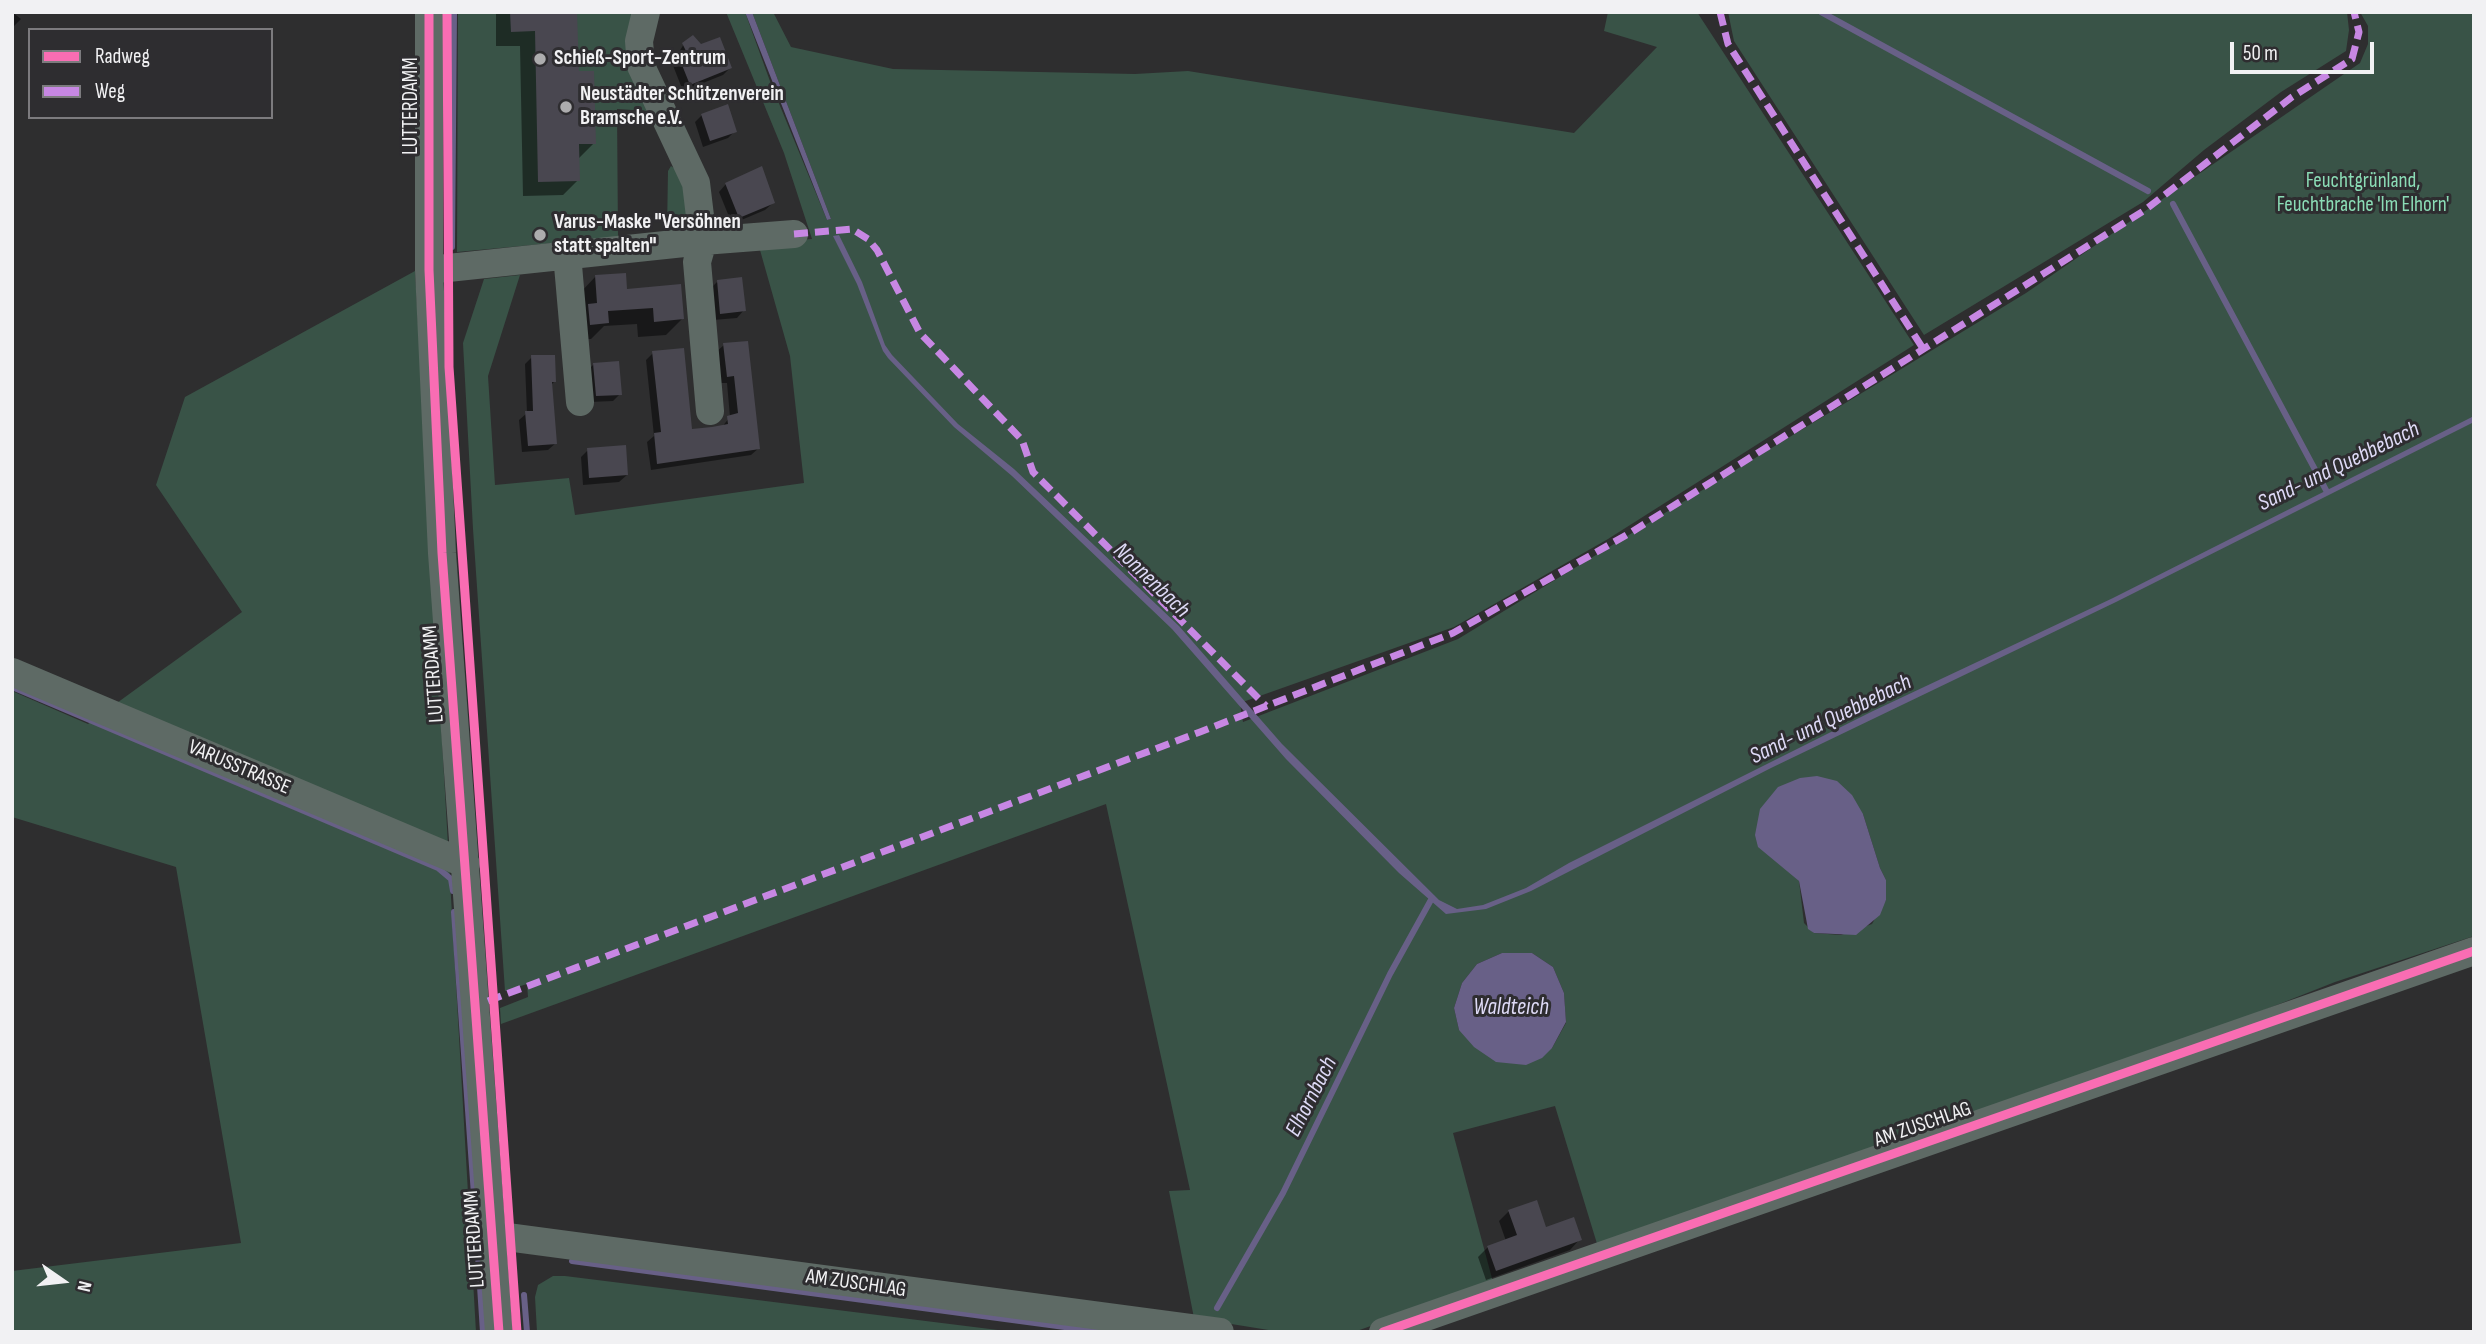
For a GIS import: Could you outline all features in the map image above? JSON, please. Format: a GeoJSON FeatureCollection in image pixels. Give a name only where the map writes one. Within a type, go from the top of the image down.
{"type":"FeatureCollection","features":[{"type":"Feature","properties":{"kind":"street","name":"LUTTERDAMM"},"geometry":{"type":"LineString","coordinates":[[429,12],[429,270],[442,553],[499,1332]]}},
{"type":"Feature","properties":{"kind":"street"},"geometry":{"type":"LineString","coordinates":[[646,12],[639,41],[641,66],[696,184],[703,242],[697,262],[710,411]]}},
{"type":"Feature","properties":{"kind":"street"},"geometry":{"type":"LineString","coordinates":[[429,270],[567,254],[794,234]]}},
{"type":"Feature","properties":{"kind":"street"},"geometry":{"type":"LineString","coordinates":[[567,254],[580,402]]}},
{"type":"Feature","properties":{"kind":"street","name":"VARUSSTRASSE"},"geometry":{"type":"LineString","coordinates":[[12,672],[466,864]]}},
{"type":"Feature","properties":{"kind":"street","name":"AM ZUSCHLAG"},"geometry":{"type":"LineString","coordinates":[[1383,1332],[2474,951]]}},
{"type":"Feature","properties":{"kind":"street","name":"AM ZUSCHLAG"},"geometry":{"type":"LineString","coordinates":[[492,1235],[1220,1332]]}},
{"type":"Feature","properties":{"kind":"green space"},"geometry":{"type":"Polygon","coordinates":[[[458,12],[635,12],[649,111],[617,109],[618,237],[457,252],[458,12]]]}},
{"type":"Feature","properties":{"kind":"green space","name":"Feuchtgrünland, Feuchtbrache 'Im Elhorn'"},"geometry":{"type":"Polygon","coordinates":[[[726,12],[745,12],[771,84],[827,220],[831,219],[752,12],[773,12],[791,47],[893,69],[1135,74],[1188,71],[1574,133],[1657,47],[1604,31],[1608,12],[1697,12],[1914,345],[1608,539],[1454,627],[1240,703],[1243,722],[1458,639],[2026,293],[2360,63],[2368,44],[2368,26],[2360,12],[2474,12],[2474,936],[2335,982],[2249,1016],[1598,1247],[1555,1106],[1453,1133],[1493,1282],[1354,1332],[1281,1332],[1194,1318],[1169,1191],[1190,1190],[1106,804],[501,1024],[500,1008],[528,997],[527,984],[505,991],[463,343],[484,279],[520,275],[488,376],[495,485],[569,478],[575,515],[804,483],[790,356],[758,243],[812,239],[784,153],[726,12]],[[1863,814],[1793,873],[1799,881],[1804,923],[1814,933],[1841,935],[1872,924],[1886,900],[1886,880],[1863,814]],[[1502,953],[1477,964],[1462,983],[1454,1008],[1459,1030],[1552,1048],[1566,1023],[1564,993],[1553,967],[1532,953],[1502,953]]]}},
{"type":"Feature","properties":{"kind":"green space"},"geometry":{"type":"Polygon","coordinates":[[[1728,12],[2347,12],[2349,30],[2346,51],[2281,92],[2204,150],[2143,202],[1924,335],[1734,41],[1728,12]]]}},
{"type":"Feature","properties":{"kind":"green space"},"geometry":{"type":"Polygon","coordinates":[[[671,166],[681,173],[689,227],[684,232],[667,231],[668,171],[671,166]]]}},
{"type":"Feature","properties":{"kind":"green space"},"geometry":{"type":"Polygon","coordinates":[[[415,271],[476,1332],[12,1332],[12,1271],[241,1243],[176,867],[12,817],[12,691],[88,724],[242,612],[156,485],[185,397],[415,271]]]}},
{"type":"Feature","properties":{"kind":"green space"},"geometry":{"type":"Polygon","coordinates":[[[553,1276],[1014,1332],[537,1332],[535,1297],[538,1285],[553,1276]]]}},
{"type":"Feature","properties":{"kind":"water"},"geometry":{"type":"Polygon","coordinates":[[[745,12],[752,12],[831,219],[827,220],[745,12]]]}},
{"type":"Feature","properties":{"kind":"water"},"geometry":{"type":"Polygon","coordinates":[[[839,235],[862,282],[885,345],[892,355],[958,424],[1014,469],[1179,626],[1282,744],[1439,900],[1457,909],[1483,905],[1526,888],[1569,863],[1873,711],[2113,598],[2474,416],[2474,422],[2116,602],[1771,768],[1531,891],[1486,909],[1446,914],[1399,873],[1286,759],[1172,629],[1012,476],[954,427],[888,358],[857,284],[833,236],[839,235]]]}},
{"type":"Feature","properties":{"kind":"water"},"geometry":{"type":"Polygon","coordinates":[[[1817,776],[1837,781],[1852,795],[1863,814],[1886,880],[1886,900],[1880,915],[1856,935],[1814,933],[1808,929],[1799,881],[1758,847],[1755,835],[1760,809],[1778,787],[1800,778],[1817,776]]]}},
{"type":"Feature","properties":{"kind":"water","name":"Waldteich"},"geometry":{"type":"Polygon","coordinates":[[[1502,953],[1532,953],[1553,967],[1564,993],[1566,1022],[1552,1048],[1542,1058],[1526,1065],[1496,1062],[1474,1047],[1459,1030],[1454,1008],[1462,983],[1477,964],[1502,953]]]}},
{"type":"Feature","properties":{"kind":"building","name":"Neustädter Schützenverein Bramsche e.V."},"geometry":{"type":"Polygon","coordinates":[[[510,12],[577,12],[579,71],[594,71],[596,144],[579,144],[580,181],[538,182],[535,31],[511,32],[510,12]]]}},
{"type":"Feature","properties":{"kind":"building"},"geometry":{"type":"Polygon","coordinates":[[[693,35],[701,44],[720,37],[732,68],[690,85],[678,55],[686,51],[682,43],[693,35]]]}},
{"type":"Feature","properties":{"kind":"building"},"geometry":{"type":"Polygon","coordinates":[[[728,104],[737,132],[710,141],[701,114],[728,104]]]}},
{"type":"Feature","properties":{"kind":"building"},"geometry":{"type":"Polygon","coordinates":[[[762,166],[775,203],[739,218],[725,183],[762,166]]]}},
{"type":"Feature","properties":{"kind":"building"},"geometry":{"type":"Polygon","coordinates":[[[626,273],[627,289],[681,284],[684,319],[654,322],[653,308],[608,311],[609,323],[590,325],[588,304],[597,303],[595,275],[626,273]]]}},
{"type":"Feature","properties":{"kind":"building"},"geometry":{"type":"Polygon","coordinates":[[[742,277],[746,311],[720,314],[717,280],[742,277]]]}},
{"type":"Feature","properties":{"kind":"building"},"geometry":{"type":"Polygon","coordinates":[[[748,341],[760,449],[657,464],[654,433],[661,432],[652,351],[684,348],[692,429],[712,427],[728,424],[727,416],[738,413],[734,376],[727,377],[723,343],[748,341]]]}},
{"type":"Feature","properties":{"kind":"building"},"geometry":{"type":"Polygon","coordinates":[[[531,355],[555,355],[556,382],[552,382],[557,444],[528,446],[525,411],[533,411],[531,355]]]}},
{"type":"Feature","properties":{"kind":"building"},"geometry":{"type":"Polygon","coordinates":[[[619,361],[622,395],[596,396],[593,363],[619,361]]]}},
{"type":"Feature","properties":{"kind":"building"},"geometry":{"type":"Polygon","coordinates":[[[626,445],[628,475],[589,478],[587,448],[626,445]]]}},
{"type":"Feature","properties":{"kind":"building"},"geometry":{"type":"Polygon","coordinates":[[[1537,1200],[1546,1227],[1574,1217],[1582,1240],[1496,1271],[1487,1246],[1517,1235],[1508,1210],[1537,1200]]]}},
{"type":"Feature","properties":{"kind":"waterway"},"geometry":{"type":"LineString","coordinates":[[452,247],[454,12]]}},
{"type":"Feature","properties":{"kind":"waterway"},"geometry":{"type":"LineString","coordinates":[[1821,12],[2148,191]]}},
{"type":"Feature","properties":{"kind":"waterway","name":"Sand- und Quebbebach"},"geometry":{"type":"LineString","coordinates":[[2173,204],[2327,492]]}},
{"type":"Feature","properties":{"kind":"waterway"},"geometry":{"type":"LineString","coordinates":[[12,687],[438,868],[451,879],[453,891]]}},
{"type":"Feature","properties":{"kind":"waterway","name":"Elhornbach"},"geometry":{"type":"LineString","coordinates":[[1217,1308],[1283,1193],[1390,974],[1432,898]]}},
{"type":"Feature","properties":{"kind":"waterway"},"geometry":{"type":"LineString","coordinates":[[454,912],[476,1223]]}},
{"type":"Feature","properties":{"kind":"waterway"},"geometry":{"type":"LineString","coordinates":[[477,1240],[483,1332]]}},
{"type":"Feature","properties":{"kind":"waterway"},"geometry":{"type":"LineString","coordinates":[[572,1261],[1102,1332]]}},
{"type":"Feature","properties":{"kind":"waterway"},"geometry":{"type":"LineString","coordinates":[[524,1295],[527,1332]]}},
{"type":"Feature","properties":{"kind":"marked path"},"geometry":{"type":"LineString","coordinates":[[1720,12],[1728,44],[1922,347]]}},
{"type":"Feature","properties":{"kind":"marked path"},"geometry":{"type":"LineString","coordinates":[[488,1001],[1200,732],[1453,633],[1630,533],[2145,210],[2292,97],[2352,59],[2359,32],[2354,12]]}},
{"type":"Feature","properties":{"kind":"marked path"},"geometry":{"type":"LineString","coordinates":[[794,234],[852,229],[868,239],[877,250],[920,333],[1022,440],[1033,472],[1266,706]]}},
{"type":"Feature","properties":{"kind":"cycle path"},"geometry":{"type":"LineString","coordinates":[[429,12],[429,270],[442,553],[499,1332]]}},
{"type":"Feature","properties":{"kind":"cycle path"},"geometry":{"type":"LineString","coordinates":[[447,12],[449,367],[517,1332]]}},
{"type":"Feature","properties":{"kind":"cycle path"},"geometry":{"type":"LineString","coordinates":[[1383,1332],[2474,951]]}},
{"type":"Feature","properties":{"kind":"place","name":"Schieß-Sport-Zentrum"},"geometry":{"type":"Point","coordinates":[540,59]}},
{"type":"Feature","properties":{"kind":"place","name":"Neustädter Schützenverein Bramsche e.V."},"geometry":{"type":"Point","coordinates":[566,107]}},
{"type":"Feature","properties":{"kind":"place","name":"Varus-Maske \"Versöhnen statt spalten\""},"geometry":{"type":"Point","coordinates":[540,235]}},
{"type":"Feature","properties":{"kind":"water label","name":"Nonnenbach"},"geometry":{"type":"Point","coordinates":[1151,581]}}]}
